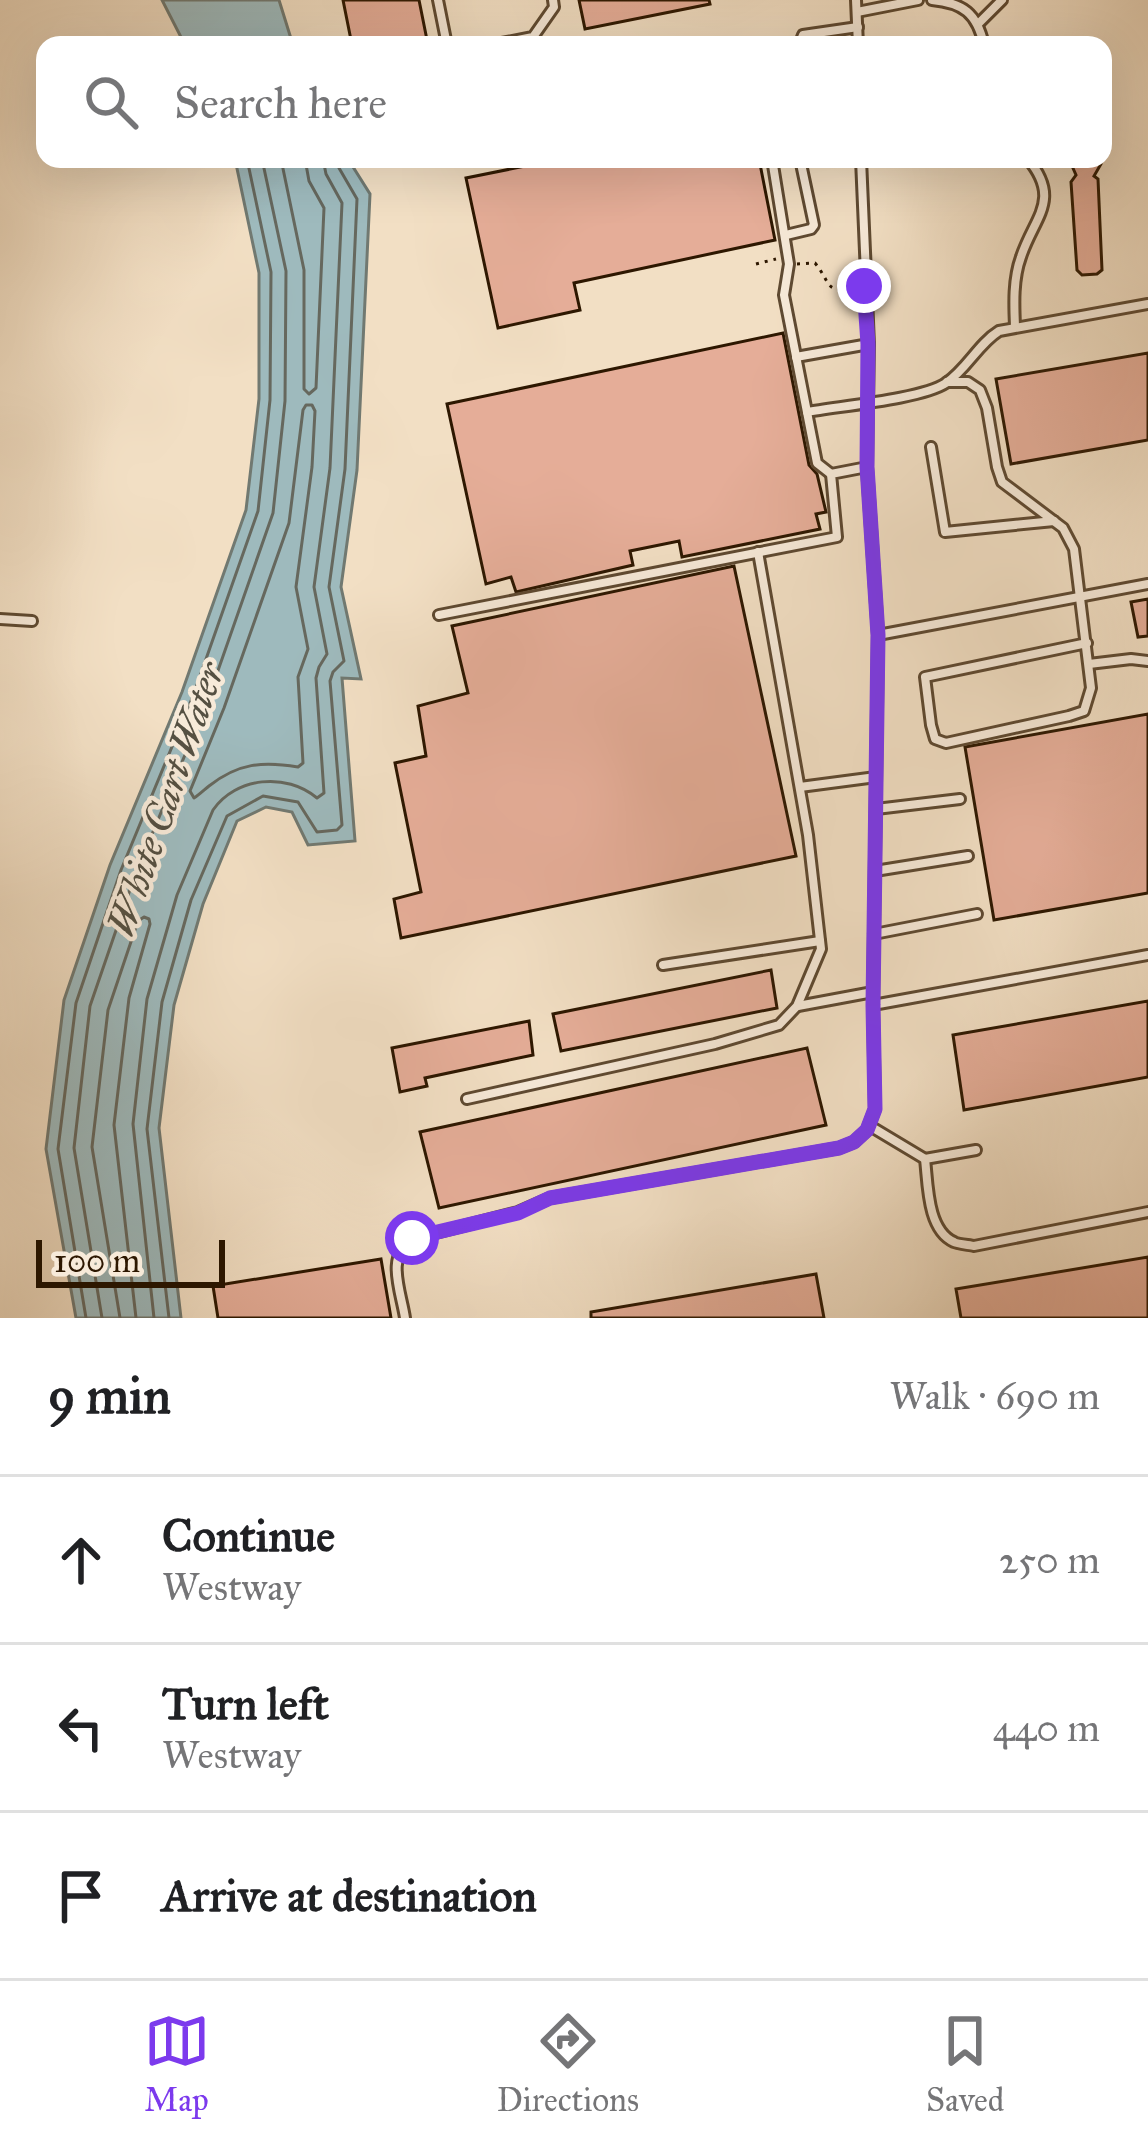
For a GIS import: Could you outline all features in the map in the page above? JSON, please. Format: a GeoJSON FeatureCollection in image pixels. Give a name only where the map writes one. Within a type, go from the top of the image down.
{"type":"FeatureCollection","features":[{"type":"Feature","properties":{"kind":"lane"},"geometry":{"type":"LineString","coordinates":[[438,0],[445,36]]}},
{"type":"Feature","properties":{"kind":"lane"},"geometry":{"type":"LineString","coordinates":[[534,36],[554,7],[553,0]]}},
{"type":"Feature","properties":{"kind":"lane"},"geometry":{"type":"LineString","coordinates":[[856,0],[858,36]]}},
{"type":"Feature","properties":{"kind":"lane"},"geometry":{"type":"LineString","coordinates":[[856,12],[918,0]]}},
{"type":"Feature","properties":{"kind":"lane"},"geometry":{"type":"LineString","coordinates":[[932,0],[953,2],[970,13],[981,36]]}},
{"type":"Feature","properties":{"kind":"lane"},"geometry":{"type":"LineString","coordinates":[[978,24],[1002,0]]}},
{"type":"Feature","properties":{"kind":"lane"},"geometry":{"type":"LineString","coordinates":[[803,36],[857,26]]}},
{"type":"Feature","properties":{"kind":"lane"},"geometry":{"type":"LineString","coordinates":[[439,615],[837,537],[831,474],[818,463],[784,291],[789,264],[774,168]]}},
{"type":"Feature","properties":{"kind":"lane"},"geometry":{"type":"LineString","coordinates":[[786,235],[814,225],[802,168]]}},
{"type":"Feature","properties":{"kind":"lane"},"geometry":{"type":"LineString","coordinates":[[405,1318],[395,1258],[412,1238],[518,1213],[550,1198],[839,1148],[854,1142],[870,1126],[875,1109],[878,635],[867,467],[861,168]]}},
{"type":"Feature","properties":{"kind":"lane"},"geometry":{"type":"LineString","coordinates":[[1015,326],[1019,261],[1045,206],[1036,168]]}},
{"type":"Feature","properties":{"kind":"lane"},"geometry":{"type":"LineString","coordinates":[[807,412],[926,393],[958,374],[987,338],[999,331],[1148,304]]}},
{"type":"Feature","properties":{"kind":"lane"},"geometry":{"type":"LineString","coordinates":[[796,357],[868,344]]}},
{"type":"Feature","properties":{"kind":"lane"},"geometry":{"type":"LineString","coordinates":[[947,382],[968,382],[980,389],[1002,482],[1064,528],[1074,549],[1082,595],[1087,643],[1091,688],[1084,711],[946,743],[935,739],[925,676],[1087,643]]}},
{"type":"Feature","properties":{"kind":"lane"},"geometry":{"type":"LineString","coordinates":[[931,447],[945,532],[1055,521]]}},
{"type":"Feature","properties":{"kind":"lane"},"geometry":{"type":"LineString","coordinates":[[831,474],[867,467]]}},
{"type":"Feature","properties":{"kind":"lane"},"geometry":{"type":"LineString","coordinates":[[467,1099],[715,1044],[779,1025],[797,1006],[821,950],[800,788],[758,552]]}},
{"type":"Feature","properties":{"kind":"lane"},"geometry":{"type":"LineString","coordinates":[[878,635],[1148,584]]}},
{"type":"Feature","properties":{"kind":"lane"},"geometry":{"type":"LineString","coordinates":[[0,619],[32,621]]}},
{"type":"Feature","properties":{"kind":"lane"},"geometry":{"type":"LineString","coordinates":[[1089,664],[1131,658],[1148,661]]}},
{"type":"Feature","properties":{"kind":"lane"},"geometry":{"type":"LineString","coordinates":[[800,788],[876,777]]}},
{"type":"Feature","properties":{"kind":"lane"},"geometry":{"type":"LineString","coordinates":[[876,809],[960,799]]}},
{"type":"Feature","properties":{"kind":"lane"},"geometry":{"type":"LineString","coordinates":[[874,871],[968,856]]}},
{"type":"Feature","properties":{"kind":"lane"},"geometry":{"type":"LineString","coordinates":[[874,934],[977,914]]}},
{"type":"Feature","properties":{"kind":"lane"},"geometry":{"type":"LineString","coordinates":[[663,965],[820,941]]}},
{"type":"Feature","properties":{"kind":"lane"},"geometry":{"type":"LineString","coordinates":[[873,1005],[1148,955]]}},
{"type":"Feature","properties":{"kind":"lane"},"geometry":{"type":"LineString","coordinates":[[797,1006],[873,992]]}},
{"type":"Feature","properties":{"kind":"lane"},"geometry":{"type":"LineString","coordinates":[[870,1126],[925,1160],[976,1150]]}},
{"type":"Feature","properties":{"kind":"lane"},"geometry":{"type":"LineString","coordinates":[[925,1160],[933,1214],[943,1234],[955,1244],[974,1246],[1148,1212]]}},
{"type":"Feature","properties":{"kind":"path"},"geometry":{"type":"LineString","coordinates":[[756,264],[778,259],[789,264],[815,263],[833,289],[864,286]]}},
{"type":"Feature","properties":{"kind":"water"},"geometry":{"type":"Polygon","coordinates":[[[162,0],[279,0],[290,36],[180,36],[162,0]]]}},
{"type":"Feature","properties":{"kind":"water","name":"White Cart Water"},"geometry":{"type":"Polygon","coordinates":[[[237,168],[354,168],[370,194],[357,470],[341,587],[361,679],[342,678],[355,841],[308,845],[292,812],[266,807],[237,821],[203,904],[174,1005],[159,1128],[181,1318],[76,1318],[46,1149],[64,1000],[110,865],[182,692],[246,510],[259,399],[259,273],[237,168]]]}},
{"type":"Feature","properties":{"kind":"building"},"geometry":{"type":"Polygon","coordinates":[[[343,0],[419,0],[426,36],[350,36],[343,0]]]}},
{"type":"Feature","properties":{"kind":"building"},"geometry":{"type":"Polygon","coordinates":[[[579,0],[709,0],[710,4],[585,29],[579,0]]]}},
{"type":"Feature","properties":{"kind":"building"},"geometry":{"type":"Polygon","coordinates":[[[515,168],[761,168],[775,240],[574,283],[580,310],[498,328],[466,178],[515,168]]]}},
{"type":"Feature","properties":{"kind":"building"},"geometry":{"type":"Polygon","coordinates":[[[1073,168],[1099,168],[1094,176],[1098,179],[1102,270],[1097,274],[1082,275],[1077,270],[1071,182],[1076,175],[1073,168]]]}},
{"type":"Feature","properties":{"kind":"building"},"geometry":{"type":"Polygon","coordinates":[[[783,333],[809,465],[817,474],[826,512],[816,514],[820,529],[682,557],[679,541],[630,551],[633,565],[516,592],[511,577],[486,584],[447,404],[783,333]]]}},
{"type":"Feature","properties":{"kind":"building"},"geometry":{"type":"Polygon","coordinates":[[[1148,353],[1148,440],[1011,464],[996,379],[1148,353]]]}},
{"type":"Feature","properties":{"kind":"building"},"geometry":{"type":"Polygon","coordinates":[[[734,566],[796,856],[401,938],[394,899],[421,892],[395,763],[426,756],[418,706],[468,693],[452,626],[734,566]]]}},
{"type":"Feature","properties":{"kind":"building"},"geometry":{"type":"Polygon","coordinates":[[[1148,599],[1148,636],[1138,637],[1131,602],[1148,599]]]}},
{"type":"Feature","properties":{"kind":"building"},"geometry":{"type":"Polygon","coordinates":[[[1148,714],[1148,893],[994,920],[965,747],[1148,714]]]}},
{"type":"Feature","properties":{"kind":"building"},"geometry":{"type":"Polygon","coordinates":[[[771,970],[777,1008],[561,1051],[553,1014],[771,970]]]}},
{"type":"Feature","properties":{"kind":"building"},"geometry":{"type":"Polygon","coordinates":[[[1148,1001],[1148,1077],[964,1110],[953,1035],[1148,1001]]]}},
{"type":"Feature","properties":{"kind":"building"},"geometry":{"type":"Polygon","coordinates":[[[529,1021],[533,1055],[425,1078],[427,1086],[400,1092],[392,1048],[529,1021]]]}},
{"type":"Feature","properties":{"kind":"building"},"geometry":{"type":"Polygon","coordinates":[[[807,1048],[826,1125],[439,1208],[420,1132],[807,1048]]]}},
{"type":"Feature","properties":{"kind":"building"},"geometry":{"type":"Polygon","coordinates":[[[1148,1257],[1148,1318],[961,1318],[956,1289],[1148,1257]]]}},
{"type":"Feature","properties":{"kind":"building"},"geometry":{"type":"Polygon","coordinates":[[[381,1259],[391,1318],[218,1318],[213,1286],[381,1259]]]}},
{"type":"Feature","properties":{"kind":"building"},"geometry":{"type":"Polygon","coordinates":[[[816,1274],[824,1318],[591,1318],[591,1312],[816,1274]]]}},
{"type":"Feature","properties":{"kind":"route"},"geometry":{"type":"LineString","coordinates":[[412,1238],[518,1213],[550,1198],[839,1148],[854,1142],[870,1126],[875,1109],[878,635],[867,467],[864,286]]}}]}
